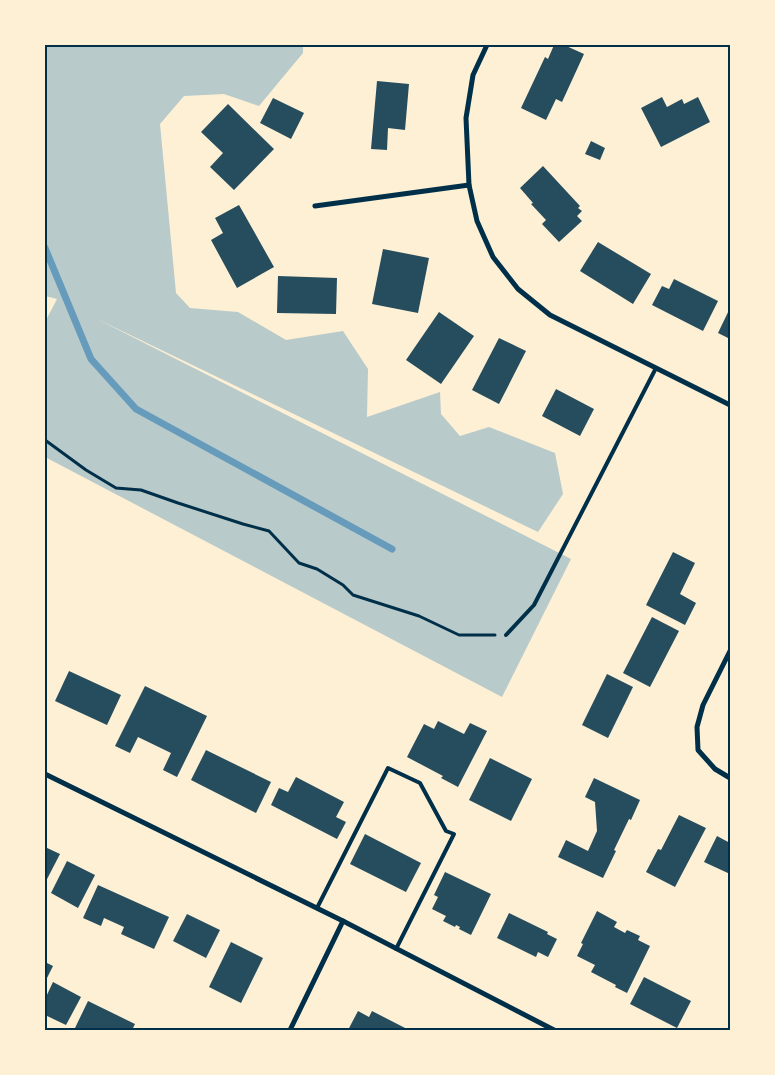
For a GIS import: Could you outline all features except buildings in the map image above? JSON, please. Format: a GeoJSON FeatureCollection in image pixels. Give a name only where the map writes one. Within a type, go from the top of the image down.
{"type":"FeatureCollection","features":[{"type":"Feature","properties":{"kind":"street"},"geometry":{"type":"LineString","coordinates":[[487,45],[473,75],[466,118],[469,184],[477,221],[493,257],[518,289],[550,315],[730,405]]}},
{"type":"Feature","properties":{"kind":"street"},"geometry":{"type":"LineString","coordinates":[[315,206],[469,184]]}},
{"type":"Feature","properties":{"kind":"street"},"geometry":{"type":"LineString","coordinates":[[730,651],[703,705],[697,727],[698,750],[715,769],[730,778]]}},
{"type":"Feature","properties":{"kind":"street"},"geometry":{"type":"LineString","coordinates":[[45,774],[343,921],[554,1030]]}},
{"type":"Feature","properties":{"kind":"street"},"geometry":{"type":"LineString","coordinates":[[290,1030],[343,921]]}},
{"type":"Feature","properties":{"kind":"lane"},"geometry":{"type":"LineString","coordinates":[[506,635],[534,605],[656,368]]}},
{"type":"Feature","properties":{"kind":"lane"},"geometry":{"type":"LineString","coordinates":[[317,908],[388,768],[420,783],[446,831],[454,834],[396,949]]}},
{"type":"Feature","properties":{"kind":"path"},"geometry":{"type":"LineString","coordinates":[[45,440],[86,470],[116,488],[141,490],[178,504],[269,531],[299,563],[317,569],[343,585],[353,595],[419,616],[459,635],[506,635]]}},
{"type":"Feature","properties":{"kind":"shaded area"},"geometry":{"type":"Polygon","coordinates":[[[45,45],[303,45],[303,53],[259,106],[224,94],[184,96],[160,124],[176,293],[190,308],[238,312],[286,340],[343,331],[368,369],[367,417],[440,392],[441,414],[460,436],[489,427],[555,453],[563,494],[538,532],[95,318],[571,559],[502,697],[45,457],[45,322],[57,299],[45,296],[45,45]]]}},
{"type":"Feature","properties":{"kind":"waterway"},"geometry":{"type":"LineString","coordinates":[[45,248],[91,359],[136,409],[392,549]]}}]}
